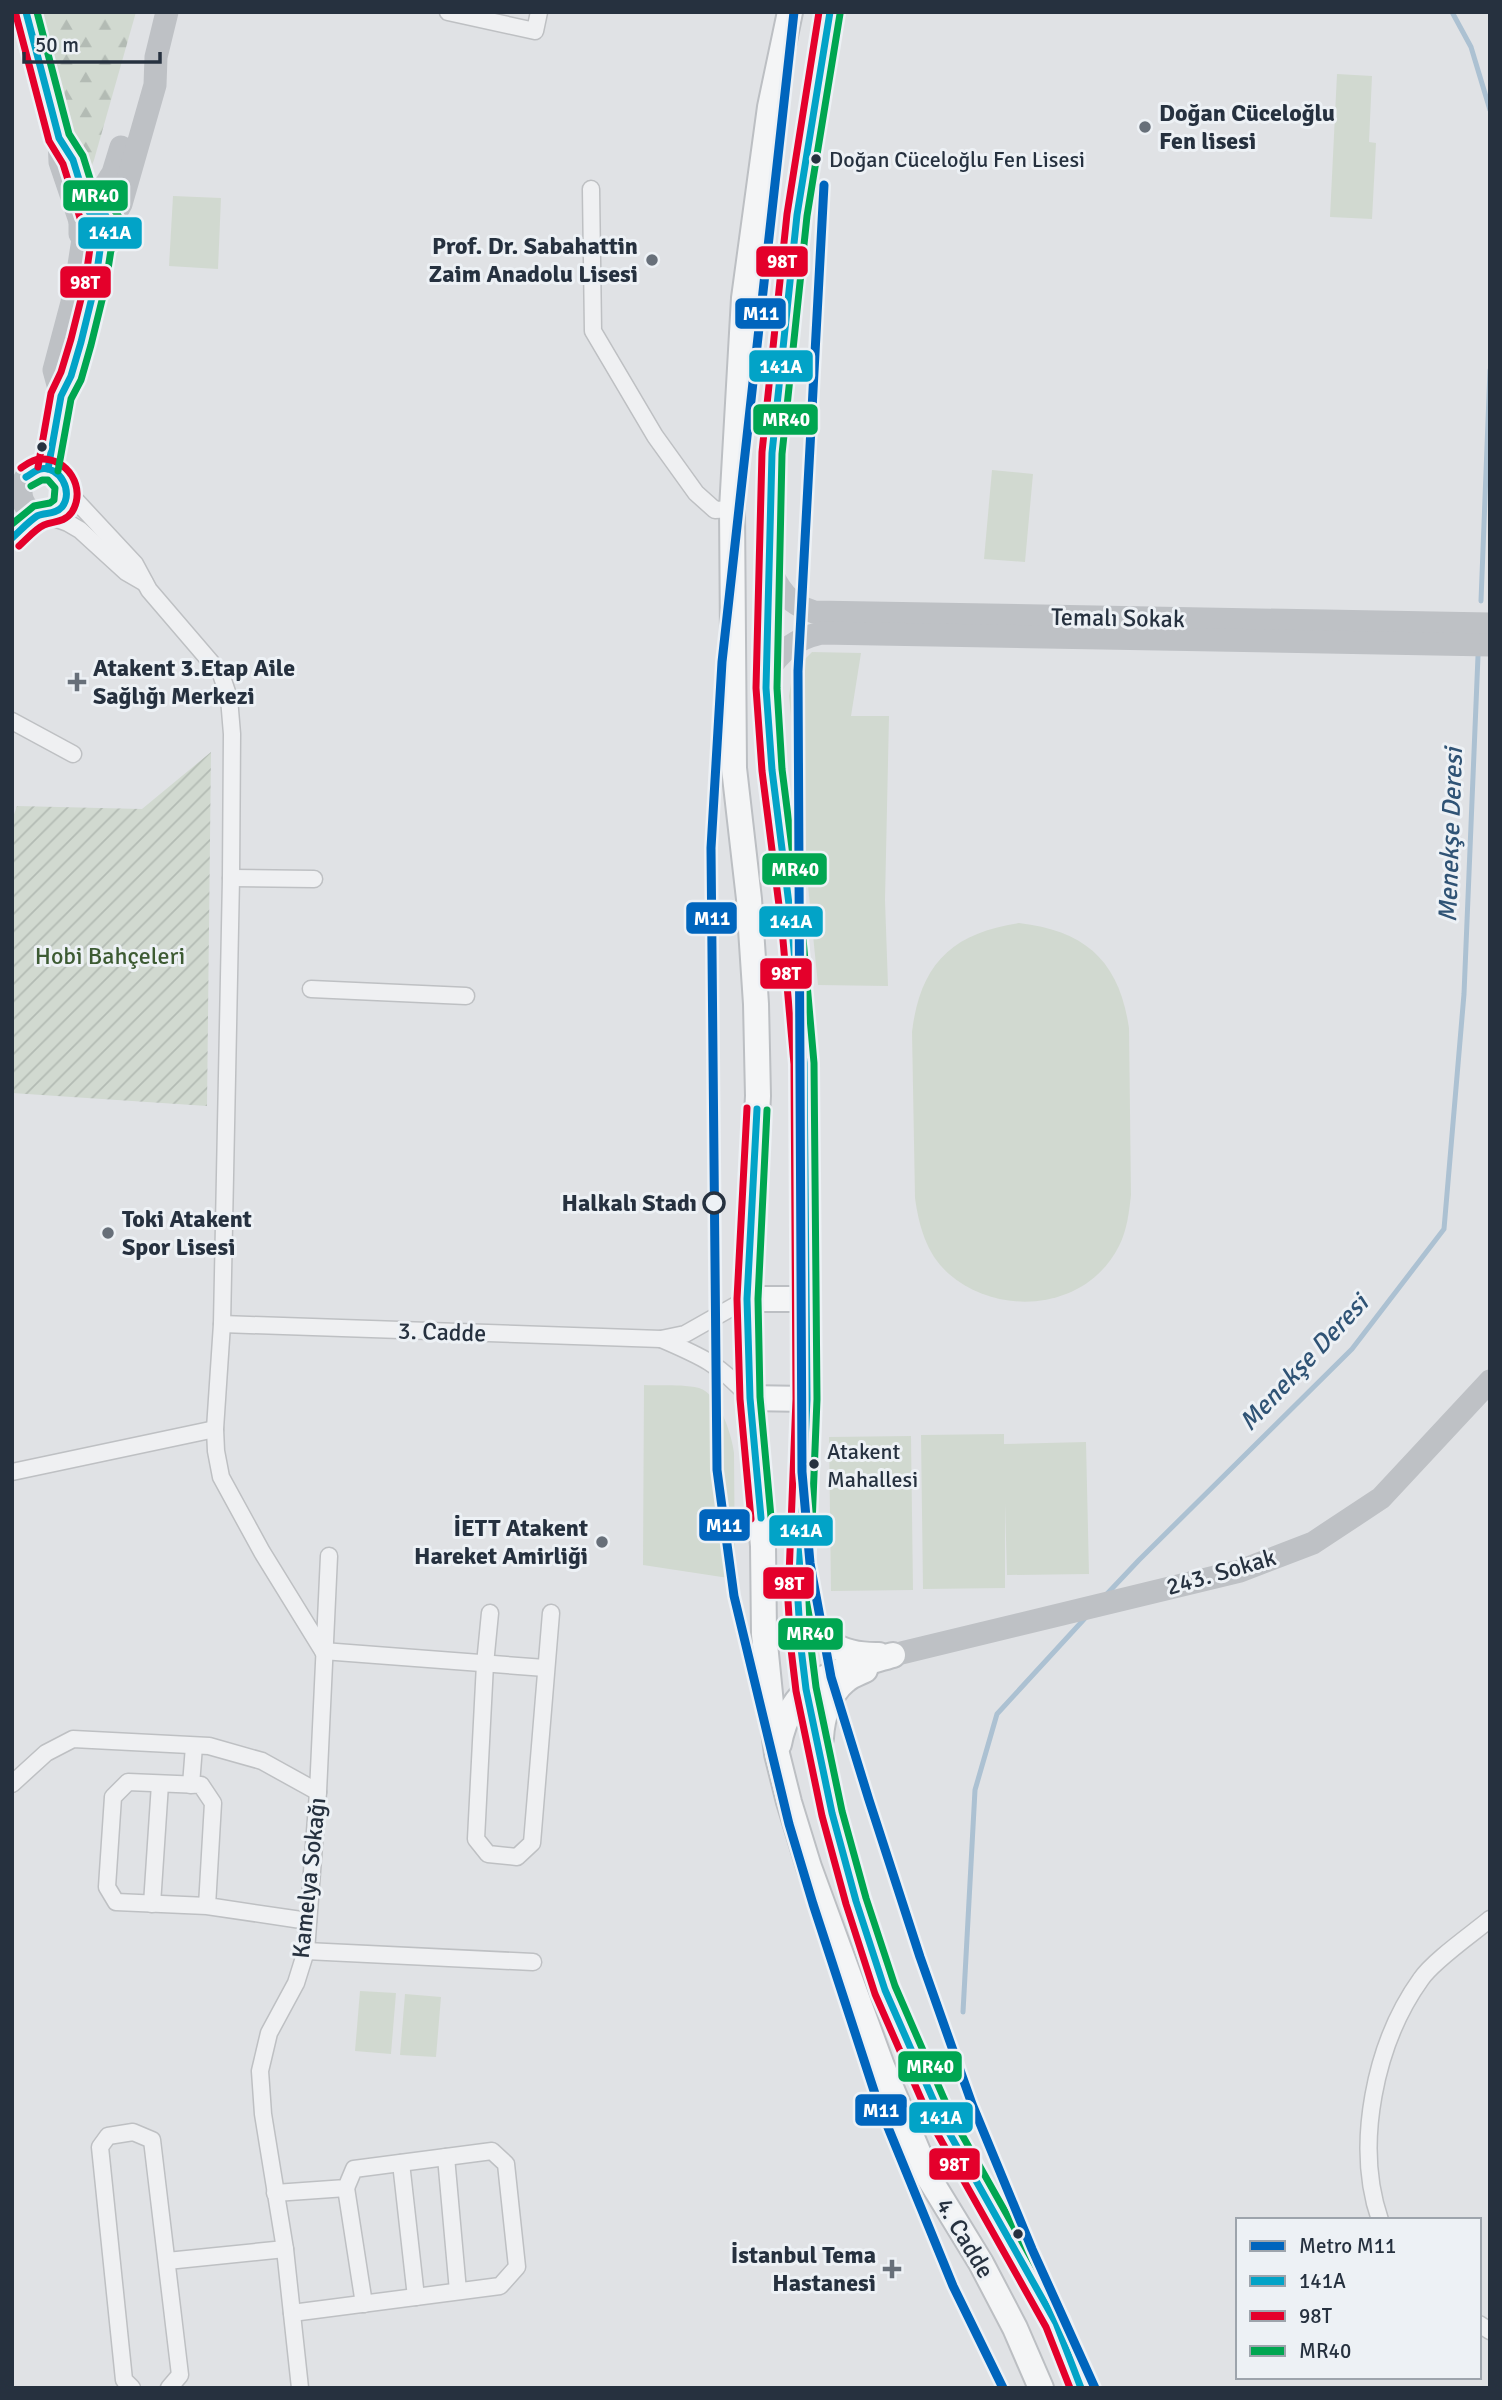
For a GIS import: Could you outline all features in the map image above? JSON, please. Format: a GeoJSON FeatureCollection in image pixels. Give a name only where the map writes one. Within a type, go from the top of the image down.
{"type":"FeatureCollection","features":[{"type":"Feature","properties":{"kind":"main road","name":"4. Cadde"},"geometry":{"type":"LineString","coordinates":[[790,12],[770,107],[744,298],[732,509],[734,768],[749,899],[757,1004],[758,1096],[747,1299],[750,1398],[763,1546],[764,1634],[777,1754],[809,1867],[881,2066],[929,2178],[987,2274],[1015,2328],[1041,2388]]}},
{"type":"Feature","properties":{"kind":"main road","name":"4. Cadde"},"geometry":{"type":"LineString","coordinates":[[830,12],[797,215],[772,453],[767,673],[772,770],[791,916],[804,1063],[807,1399],[798,1601],[806,1689],[832,1813],[856,1901],[885,1990],[943,2122],[1050,2313],[1082,2388]]}},
{"type":"Feature","properties":{"kind":"main road"},"geometry":{"type":"LineString","coordinates":[[747,1299],[807,1299]]}},
{"type":"Feature","properties":{"kind":"main road"},"geometry":{"type":"LineString","coordinates":[[750,1398],[807,1399]]}},
{"type":"Feature","properties":{"kind":"main road"},"geometry":{"type":"LineString","coordinates":[[798,1601],[820,1635],[839,1650],[865,1655],[893,1655]]}},
{"type":"Feature","properties":{"kind":"main road"},"geometry":{"type":"LineString","coordinates":[[777,1754],[789,1714],[806,1689],[829,1674],[893,1655]]}},
{"type":"Feature","properties":{"kind":"main road"},"geometry":{"type":"LineString","coordinates":[[819,1753],[822,1726],[830,1699],[845,1681],[893,1655]]}},
{"type":"Feature","properties":{"kind":"street"},"geometry":{"type":"LineString","coordinates":[[26,12],[59,138],[73,160],[93,225]]}},
{"type":"Feature","properties":{"kind":"street"},"geometry":{"type":"LineString","coordinates":[[48,469],[61,396],[72,376],[95,285],[93,225],[99,195],[113,173],[140,83],[156,57],[167,12]]}},
{"type":"Feature","properties":{"kind":"street"},"geometry":{"type":"LineString","coordinates":[[448,12],[536,31],[539,12]]}},
{"type":"Feature","properties":{"kind":"street"},"geometry":{"type":"LineString","coordinates":[[591,189],[593,331],[655,436],[696,493],[715,510],[732,509]]}},
{"type":"Feature","properties":{"kind":"street"},"geometry":{"type":"LineString","coordinates":[[145,583],[126,572],[80,530],[26,508],[17,499],[28,475],[48,469],[62,478],[67,491],[135,564],[145,583],[221,674],[229,698],[232,734],[231,878],[222,1324],[215,1429],[221,1477],[262,1552],[323,1651],[545,1668]]}},
{"type":"Feature","properties":{"kind":"street"},"geometry":{"type":"LineString","coordinates":[[12,538],[42,515],[59,509],[67,491]]}},
{"type":"Feature","properties":{"kind":"street","name":"Temalı Sokak"},"geometry":{"type":"LineString","coordinates":[[769,566],[777,586],[788,599],[814,612],[1490,624]]}},
{"type":"Feature","properties":{"kind":"street"},"geometry":{"type":"LineString","coordinates":[[767,673],[782,651],[801,638],[821,633],[1490,645]]}},
{"type":"Feature","properties":{"kind":"street"},"geometry":{"type":"LineString","coordinates":[[12,721],[73,754]]}},
{"type":"Feature","properties":{"kind":"street"},"geometry":{"type":"LineString","coordinates":[[231,878],[314,878]]}},
{"type":"Feature","properties":{"kind":"street"},"geometry":{"type":"LineString","coordinates":[[311,989],[466,996]]}},
{"type":"Feature","properties":{"kind":"street"},"geometry":{"type":"LineString","coordinates":[[661,1339],[685,1334],[747,1299]]}},
{"type":"Feature","properties":{"kind":"street","name":"3. Cadde"},"geometry":{"type":"LineString","coordinates":[[222,1324],[661,1339]]}},
{"type":"Feature","properties":{"kind":"street"},"geometry":{"type":"LineString","coordinates":[[661,1339],[704,1357],[728,1374],[750,1398]]}},
{"type":"Feature","properties":{"kind":"street","name":"243. Sokak"},"geometry":{"type":"LineString","coordinates":[[893,1655],[1240,1572],[1313,1543],[1381,1498],[1439,1434],[1489,1372]]}},
{"type":"Feature","properties":{"kind":"street"},"geometry":{"type":"LineString","coordinates":[[12,1472],[215,1429]]}},
{"type":"Feature","properties":{"kind":"street","name":"Kamelya Sokağı"},"geometry":{"type":"LineString","coordinates":[[300,2388],[285,2249],[263,2114],[260,2071],[269,2033],[296,1983],[306,1951],[326,1660],[323,1651],[329,1556]]}},
{"type":"Feature","properties":{"kind":"street"},"geometry":{"type":"LineString","coordinates":[[490,1614],[476,1839],[488,1854],[517,1857],[532,1843],[551,1613]]}},
{"type":"Feature","properties":{"kind":"street"},"geometry":{"type":"LineString","coordinates":[[12,1784],[46,1753],[73,1739],[209,1746],[262,1761],[318,1792]]}},
{"type":"Feature","properties":{"kind":"street"},"geometry":{"type":"LineString","coordinates":[[191,1785],[194,1745]]}},
{"type":"Feature","properties":{"kind":"street"},"geometry":{"type":"LineString","coordinates":[[207,1906],[213,1803],[201,1785],[128,1782],[113,1797],[107,1887],[116,1902],[207,1906],[308,1921]]}},
{"type":"Feature","properties":{"kind":"street"},"geometry":{"type":"LineString","coordinates":[[152,1904],[160,1784]]}},
{"type":"Feature","properties":{"kind":"street"},"geometry":{"type":"LineString","coordinates":[[1379,2218],[1374,2205],[1369,2171],[1367,2131],[1378,2080],[1398,2020],[1422,1977],[1490,1919]]}},
{"type":"Feature","properties":{"kind":"street"},"geometry":{"type":"LineString","coordinates":[[306,1951],[533,1962]]}},
{"type":"Feature","properties":{"kind":"street"},"geometry":{"type":"LineString","coordinates":[[132,2388],[124,2380],[100,2147],[108,2136],[133,2132],[152,2140],[180,2375],[169,2388]]}},
{"type":"Feature","properties":{"kind":"street"},"geometry":{"type":"LineString","coordinates":[[292,2313],[364,2304],[458,2291],[500,2286],[517,2267],[506,2164],[492,2151],[354,2169],[346,2188],[364,2304]]}},
{"type":"Feature","properties":{"kind":"street"},"geometry":{"type":"LineString","coordinates":[[446,2157],[458,2291]]}},
{"type":"Feature","properties":{"kind":"street"},"geometry":{"type":"LineString","coordinates":[[401,2163],[416,2297]]}},
{"type":"Feature","properties":{"kind":"street"},"geometry":{"type":"LineString","coordinates":[[275,2193],[346,2188]]}},
{"type":"Feature","properties":{"kind":"street"},"geometry":{"type":"LineString","coordinates":[[167,2261],[285,2249]]}},
{"type":"Feature","properties":{"kind":"green space"},"geometry":{"type":"Polygon","coordinates":[[[38,12],[136,12],[94,160],[87,168],[79,161],[38,12]]]}},
{"type":"Feature","properties":{"kind":"green space"},"geometry":{"type":"Polygon","coordinates":[[[1337,74],[1372,76],[1369,142],[1376,143],[1372,219],[1330,217],[1337,74]]]}},
{"type":"Feature","properties":{"kind":"green space"},"geometry":{"type":"Polygon","coordinates":[[[173,196],[221,198],[218,269],[169,266],[173,196]]]}},
{"type":"Feature","properties":{"kind":"green space"},"geometry":{"type":"Polygon","coordinates":[[[992,470],[1033,474],[1025,562],[984,559],[992,470]]]}},
{"type":"Feature","properties":{"kind":"green space"},"geometry":{"type":"Polygon","coordinates":[[[812,652],[861,653],[851,716],[889,716],[885,900],[888,986],[818,985],[789,696],[793,671],[812,652]]]}},
{"type":"Feature","properties":{"kind":"green space","name":"Hobi Bahçeleri"},"geometry":{"type":"Polygon","coordinates":[[[211,752],[207,1106],[12,1093],[12,820],[17,806],[142,809],[211,752]]]}},
{"type":"Feature","properties":{"kind":"green space"},"geometry":{"type":"Polygon","coordinates":[[[1019,923],[1063,933],[1081,942],[1107,967],[1117,984],[1129,1028],[1131,1195],[1122,1240],[1105,1267],[1086,1284],[1065,1295],[1017,1301],[993,1297],[970,1288],[941,1266],[925,1240],[915,1198],[912,1032],[923,988],[943,956],[975,935],[1019,923]]]}},
{"type":"Feature","properties":{"kind":"green space"},"geometry":{"type":"Polygon","coordinates":[[[644,1385],[699,1388],[713,1398],[723,1416],[734,1453],[735,1579],[643,1565],[644,1385]]]}},
{"type":"Feature","properties":{"kind":"green space"},"geometry":{"type":"Polygon","coordinates":[[[1004,1434],[1004,1444],[1086,1442],[1089,1574],[1007,1575],[1005,1503],[1005,1588],[923,1589],[921,1435],[1004,1434]]]}},
{"type":"Feature","properties":{"kind":"green space"},"geometry":{"type":"Polygon","coordinates":[[[911,1436],[913,1590],[831,1591],[829,1437],[911,1436]]]}},
{"type":"Feature","properties":{"kind":"green space"},"geometry":{"type":"Polygon","coordinates":[[[360,1991],[396,1993],[391,2054],[355,2051],[360,1991]]]}},
{"type":"Feature","properties":{"kind":"green space"},"geometry":{"type":"Polygon","coordinates":[[[405,1994],[441,1997],[436,2057],[400,2055],[405,1994]]]}},
{"type":"Feature","properties":{"kind":"waterway","name":"Menekşe Deresi"},"geometry":{"type":"LineString","coordinates":[[1452,12],[1471,47],[1490,110]]}},
{"type":"Feature","properties":{"kind":"waterway","name":"Menekşe Deresi"},"geometry":{"type":"LineString","coordinates":[[1481,601],[1490,370]]}},
{"type":"Feature","properties":{"kind":"waterway","name":"Menekşe Deresi"},"geometry":{"type":"LineString","coordinates":[[1105,1596],[1352,1349],[1444,1229],[1464,994],[1478,656]]}},
{"type":"Feature","properties":{"kind":"waterway","name":"Menekşe Deresi"},"geometry":{"type":"LineString","coordinates":[[963,2012],[975,1790],[997,1714],[1087,1616]]}},
{"type":"Feature","properties":{"kind":"metro line","name":"M11"},"geometry":{"type":"LineString","coordinates":[[794,12],[722,662],[711,848],[717,1470],[734,1596],[789,1824],[813,1904],[878,2103],[953,2286],[1003,2388]]}},
{"type":"Feature","properties":{"kind":"metro line","name":"M11"},"geometry":{"type":"LineString","coordinates":[[824,185],[798,671],[802,1472],[810,1563],[831,1677],[920,1957],[972,2104],[1032,2249],[1095,2388]]}},
{"type":"Feature","properties":{"kind":"transit line","name":"141A"},"geometry":{"type":"LineString","coordinates":[[26,12],[59,138],[73,160],[89,212],[105,214],[112,228],[107,240],[101,243],[95,285],[81,342],[71,376],[61,396],[48,469]]}},
{"type":"Feature","properties":{"kind":"transit line","name":"MR40"},"geometry":{"type":"LineString","coordinates":[[37,12],[69,134],[83,156],[97,201],[114,210],[122,228],[116,245],[111,250],[91,345],[81,380],[71,399],[58,471]]}},
{"type":"Feature","properties":{"kind":"transit line","name":"98T"},"geometry":{"type":"LineString","coordinates":[[819,12],[787,214],[762,452],[756,688],[762,771],[782,929],[794,1064],[796,1399],[788,1601],[791,1649],[796,1691],[822,1816],[846,1904],[875,1994],[933,2126],[1046,2327],[1070,2388]]}},
{"type":"Feature","properties":{"kind":"transit line","name":"141A"},"geometry":{"type":"LineString","coordinates":[[830,12],[797,215],[772,453],[766,688],[772,770],[792,928],[804,1063],[807,1399],[798,1601],[801,1648],[806,1689],[832,1813],[856,1901],[885,1990],[943,2122],[1056,2323],[1081,2388]]}},
{"type":"Feature","properties":{"kind":"transit line","name":"MR40"},"geometry":{"type":"LineString","coordinates":[[840,14],[807,216],[782,454],[777,688],[782,769],[802,927],[814,1063],[817,1399],[809,1601],[811,1647],[816,1687],[842,1811],[866,1898],[895,1986],[952,2117],[1065,2318],[1091,2384]]}},
{"type":"Feature","properties":{"kind":"transit line","name":"98T"},"geometry":{"type":"LineString","coordinates":[[16,15],[49,141],[63,164],[80,218],[86,222],[98,223],[101,227],[91,241],[85,283],[71,339],[51,393],[38,467]]}},
{"type":"Feature","properties":{"kind":"transit line","name":"98T"},"geometry":{"type":"LineString","coordinates":[[19,546],[41,527],[69,516],[76,503],[77,493],[72,476],[58,463],[37,459],[21,468]]}},
{"type":"Feature","properties":{"kind":"transit line","name":"141A"},"geometry":{"type":"LineString","coordinates":[[12,538],[37,516],[56,511],[65,501],[66,487],[54,471],[40,469],[26,477]]}},
{"type":"Feature","properties":{"kind":"transit line","name":"MR40"},"geometry":{"type":"LineString","coordinates":[[12,524],[34,506],[54,500],[55,488],[48,480],[31,486]]}},
{"type":"Feature","properties":{"kind":"transit line","name":"98T"},"geometry":{"type":"LineString","coordinates":[[747,1108],[737,1299],[740,1399],[751,1519]]}},
{"type":"Feature","properties":{"kind":"transit line","name":"141A"},"geometry":{"type":"LineString","coordinates":[[757,1109],[747,1299],[750,1398],[761,1518]]}},
{"type":"Feature","properties":{"kind":"transit line","name":"MR40"},"geometry":{"type":"LineString","coordinates":[[767,1110],[758,1299],[760,1397],[771,1517]]}},
{"type":"Feature","properties":{"kind":"place","name":"Doğan Cüceloğlu Fen lisesi"},"geometry":{"type":"Point","coordinates":[1145,127]}},
{"type":"Feature","properties":{"kind":"place","name":"Doğan Cüceloğlu Fen Lisesi"},"geometry":{"type":"Point","coordinates":[816,159]}},
{"type":"Feature","properties":{"kind":"place","name":"Prof. Dr. Sabahattin Zaim Anadolu Lisesi"},"geometry":{"type":"Point","coordinates":[652,260]}},
{"type":"Feature","properties":{"kind":"place","name":"Atakent 3.Etap Aile Sağlığı Merkezi"},"geometry":{"type":"Point","coordinates":[77,682]}},
{"type":"Feature","properties":{"kind":"place","name":"Halkalı Stadı"},"geometry":{"type":"Point","coordinates":[714,1203]}},
{"type":"Feature","properties":{"kind":"place","name":"Toki Atakent Spor Lisesi"},"geometry":{"type":"Point","coordinates":[108,1233]}},
{"type":"Feature","properties":{"kind":"place","name":"Atakent Mahallesi"},"geometry":{"type":"Point","coordinates":[814,1464]}},
{"type":"Feature","properties":{"kind":"place","name":"İETT Atakent Hareket Amirliği"},"geometry":{"type":"Point","coordinates":[602,1542]}},
{"type":"Feature","properties":{"kind":"place","name":"İstanbul Tema Hastanesi"},"geometry":{"type":"Point","coordinates":[892,2269]}}]}
